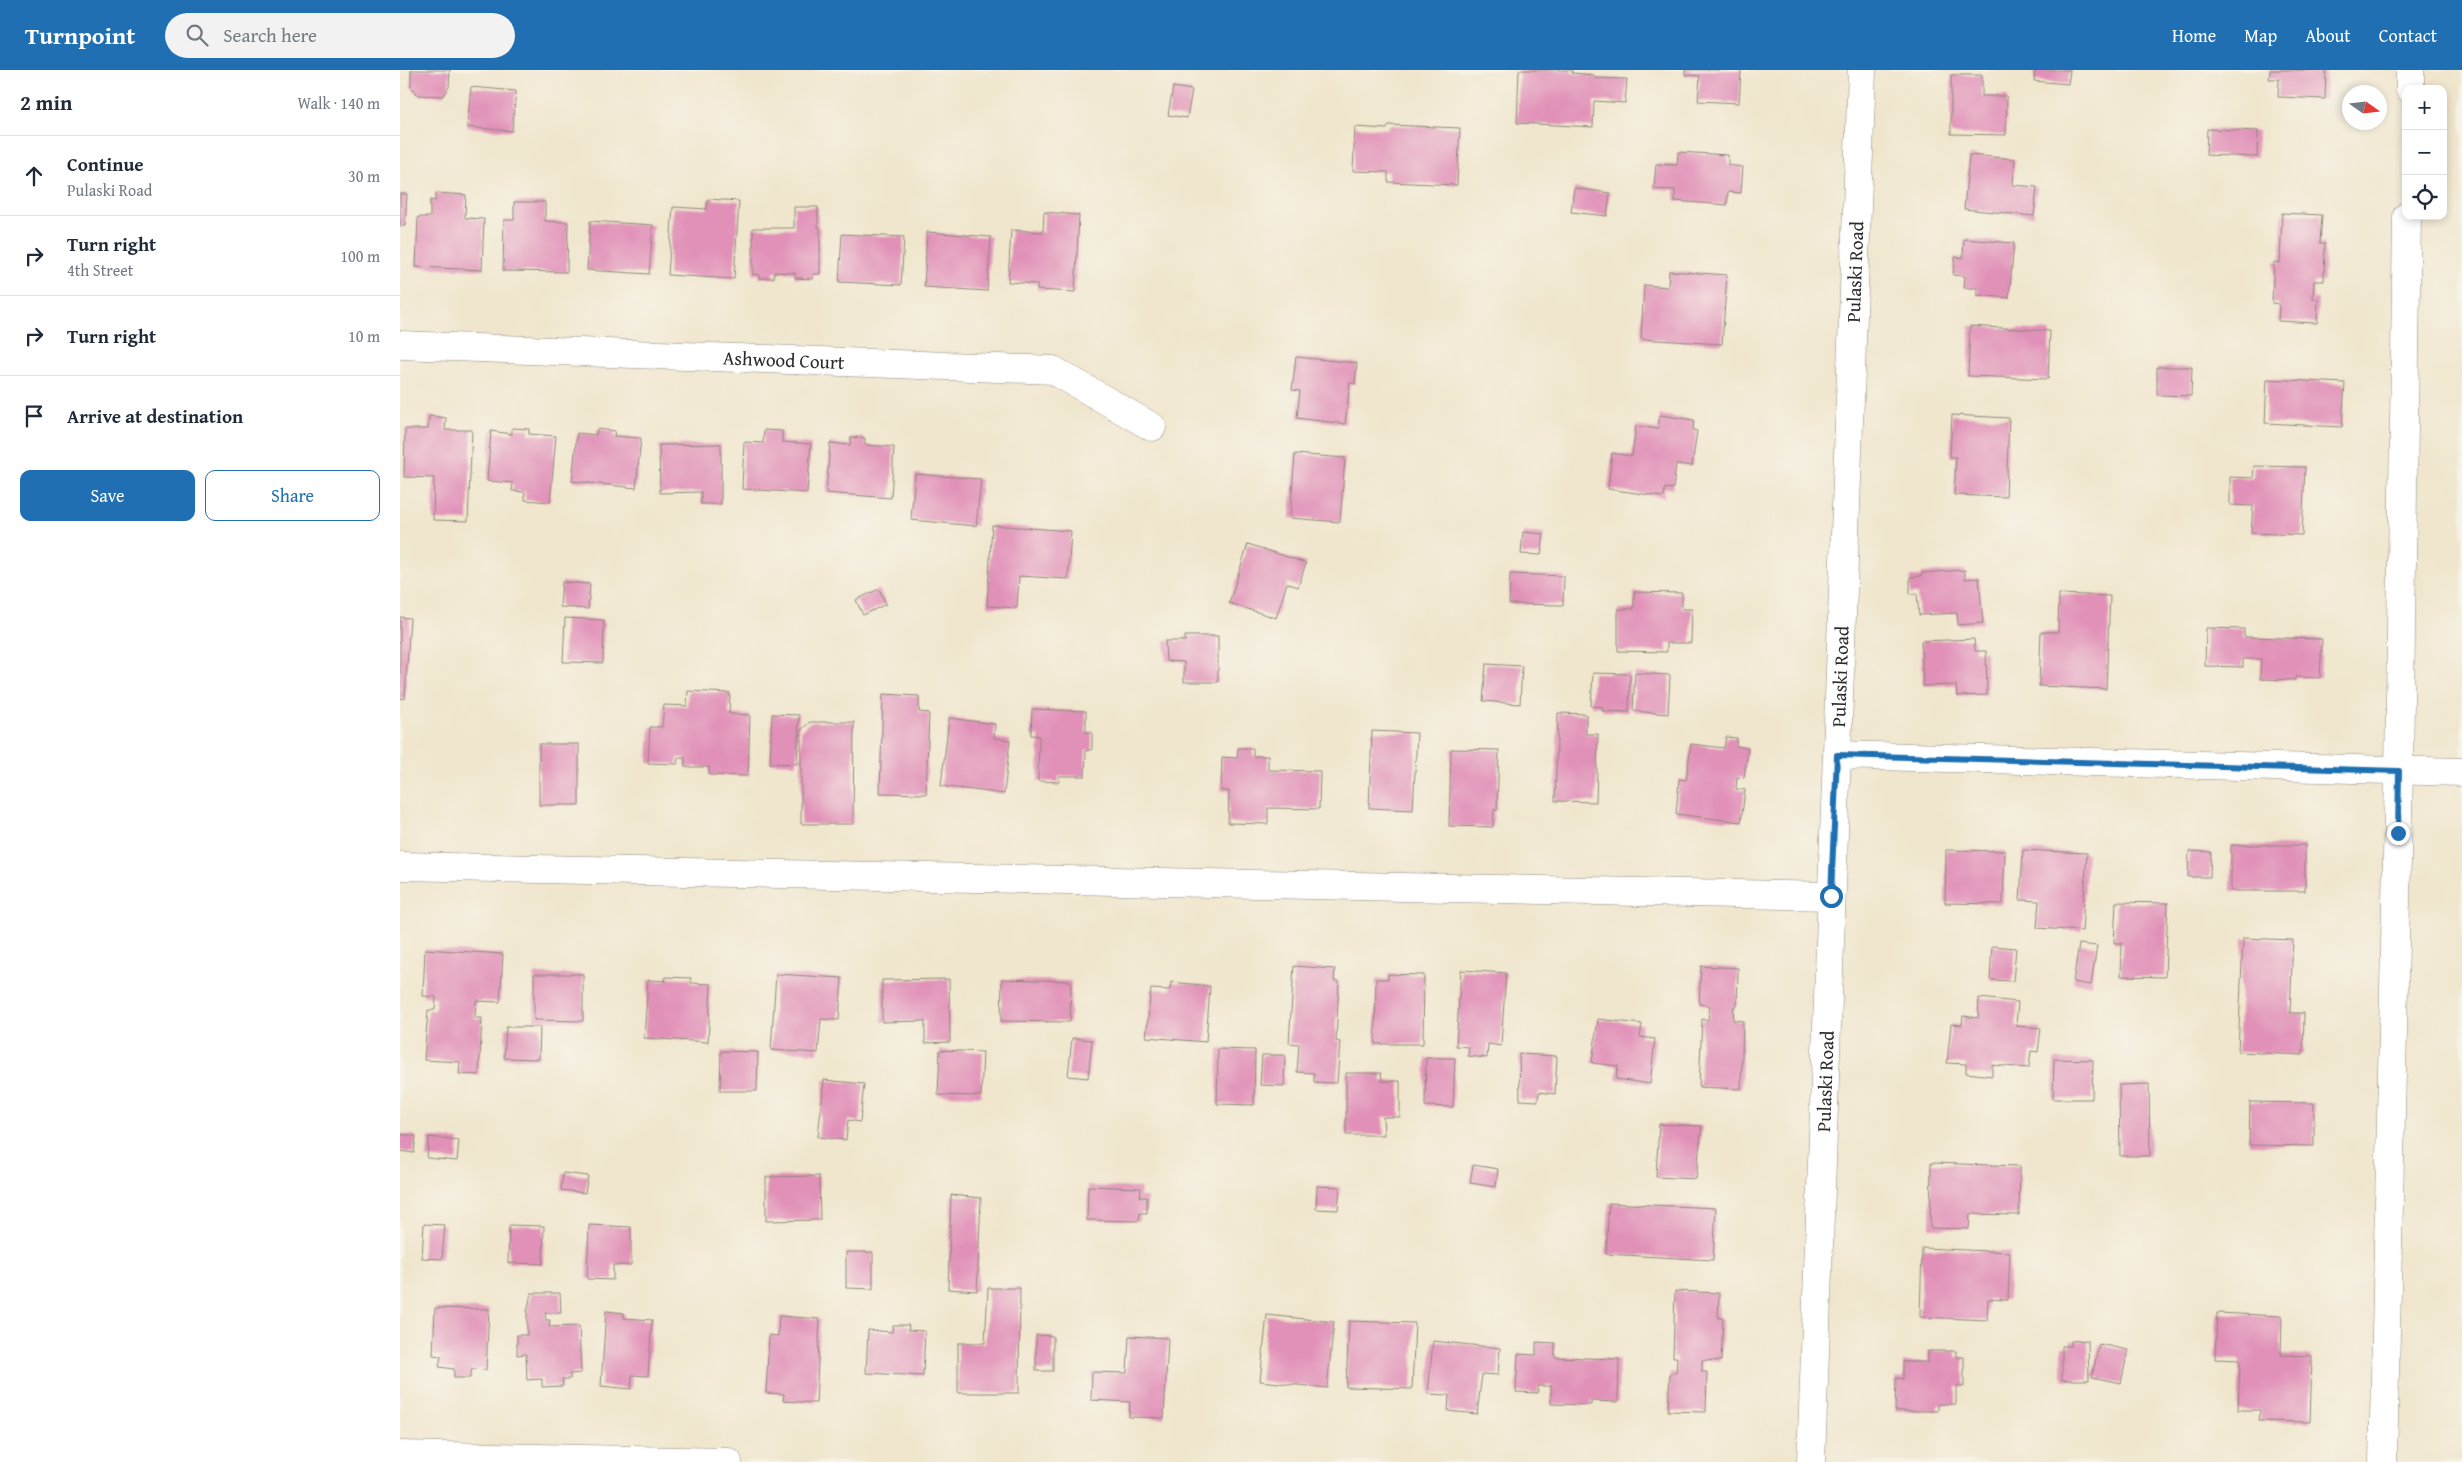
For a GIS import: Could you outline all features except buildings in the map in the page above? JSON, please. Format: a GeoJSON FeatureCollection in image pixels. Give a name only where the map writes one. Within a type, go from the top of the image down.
{"type":"FeatureCollection","features":[{"type":"Feature","properties":{"kind":"street","name":"Pulaski Road"},"geometry":{"type":"LineString","coordinates":[[1811,1462],[1862,70]]}},
{"type":"Feature","properties":{"kind":"street"},"geometry":{"type":"LineString","coordinates":[[2410,70],[2410,85]]}},
{"type":"Feature","properties":{"kind":"street"},"geometry":{"type":"LineString","coordinates":[[2383,1462],[2399,771],[2407,220]]}},
{"type":"Feature","properties":{"kind":"street","name":"Ashwood Court"},"geometry":{"type":"LineString","coordinates":[[400,345],[1053,370],[1152,427]]}},
{"type":"Feature","properties":{"kind":"street"},"geometry":{"type":"LineString","coordinates":[[1837,755],[2462,772]]}},
{"type":"Feature","properties":{"kind":"street"},"geometry":{"type":"LineString","coordinates":[[400,866],[1831,896]]}},
{"type":"Feature","properties":{"kind":"street"},"geometry":{"type":"LineString","coordinates":[[400,1455],[728,1462]]}},
{"type":"Feature","properties":{"kind":"route"},"geometry":{"type":"LineString","coordinates":[[1831,896],[1837,755],[2399,771],[2398,833]]}}]}
